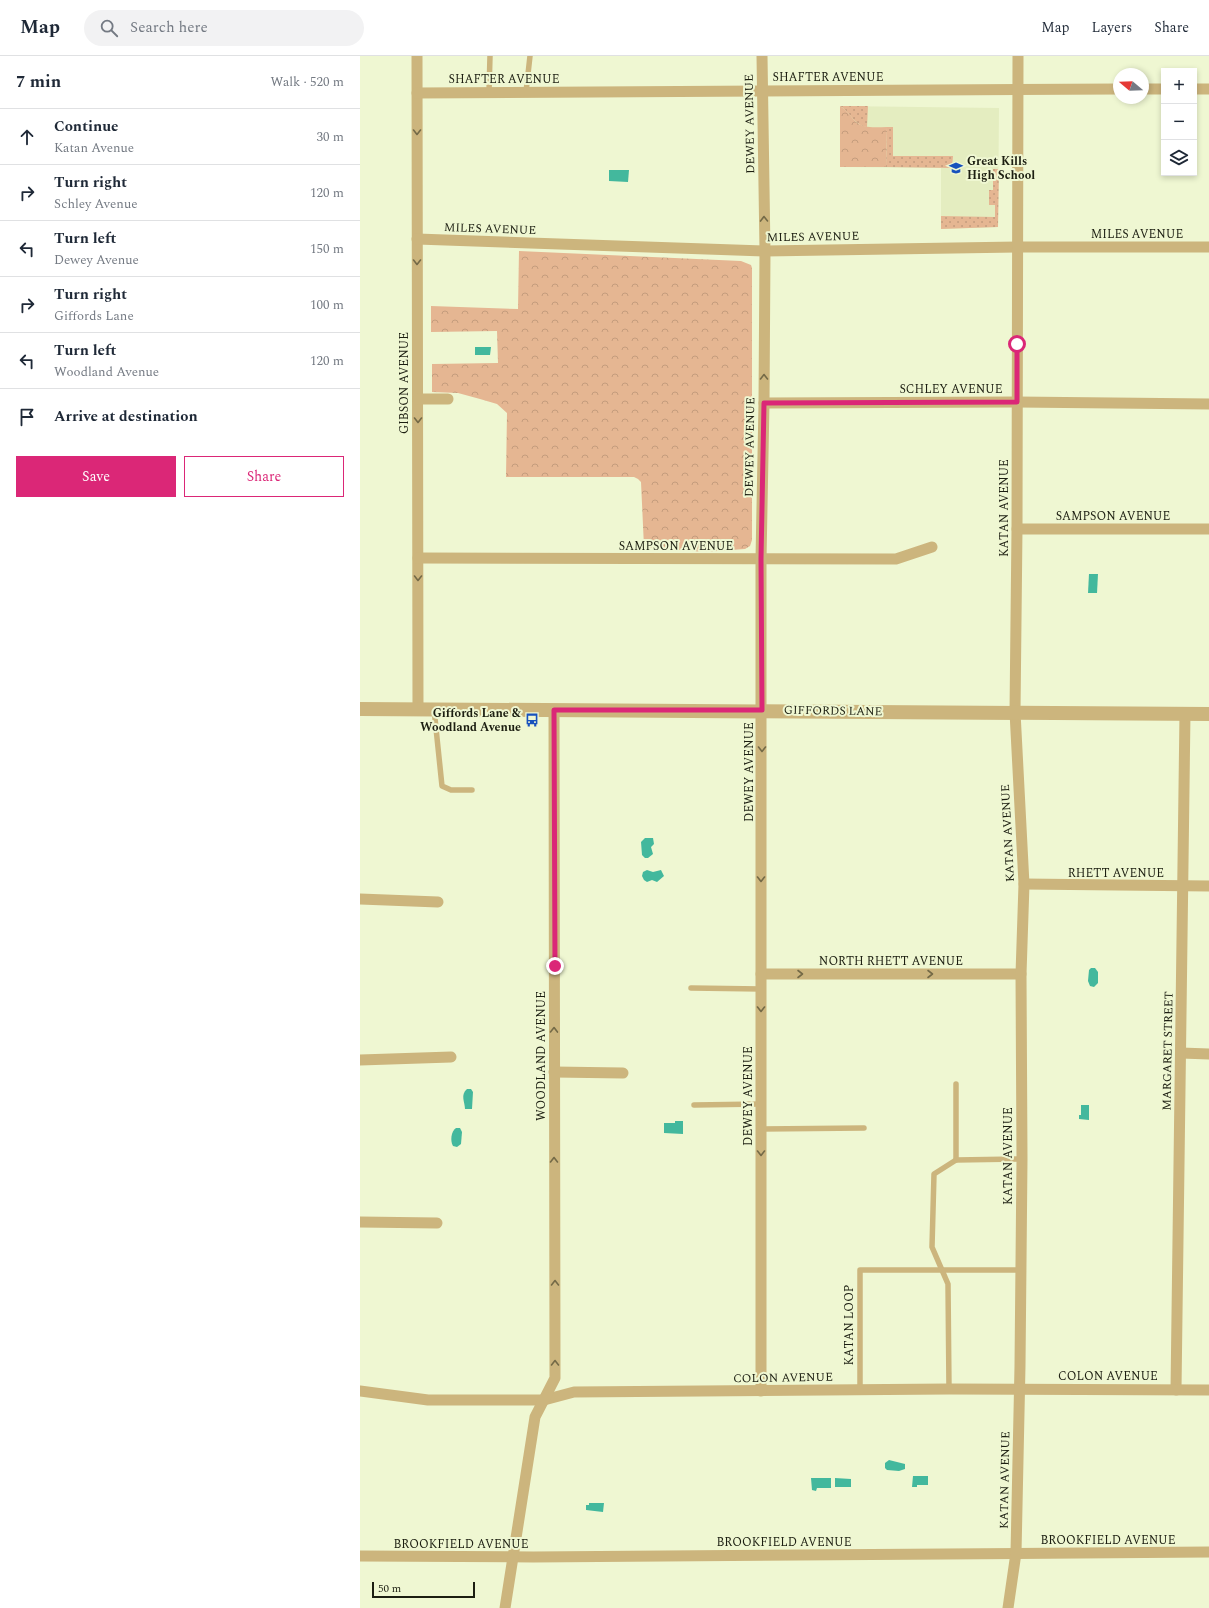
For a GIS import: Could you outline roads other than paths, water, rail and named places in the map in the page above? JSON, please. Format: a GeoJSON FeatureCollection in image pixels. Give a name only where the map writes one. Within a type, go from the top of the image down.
{"type":"FeatureCollection","features":[{"type":"Feature","properties":{"kind":"street","name":"GIBSON AVENUE"},"geometry":{"type":"LineString","coordinates":[[417,56],[418,709]]}},
{"type":"Feature","properties":{"kind":"street","name":"DEWEY AVENUE"},"geometry":{"type":"LineString","coordinates":[[761,1391],[761,559],[765,251],[762,56]]}},
{"type":"Feature","properties":{"kind":"street","name":"KATAN AVENUE"},"geometry":{"type":"LineString","coordinates":[[1008,1608],[1016,1553],[1020,1389],[1022,1160],[1020,974],[1024,884],[1015,712],[1018,56]]}},
{"type":"Feature","properties":{"kind":"street","name":"SHAFTER AVENUE"},"geometry":{"type":"LineString","coordinates":[[417,93],[1113,89]]}},
{"type":"Feature","properties":{"kind":"street"},"geometry":{"type":"LineString","coordinates":[[1149,89],[1161,89]]}},
{"type":"Feature","properties":{"kind":"street"},"geometry":{"type":"LineString","coordinates":[[1197,89],[1209,89]]}},
{"type":"Feature","properties":{"kind":"street","name":"MILES AVENUE"},"geometry":{"type":"LineString","coordinates":[[417,239],[765,251],[1209,246]]}},
{"type":"Feature","properties":{"kind":"street"},"geometry":{"type":"LineString","coordinates":[[418,400],[448,399]]}},
{"type":"Feature","properties":{"kind":"street","name":"SCHLEY AVENUE"},"geometry":{"type":"LineString","coordinates":[[764,403],[1017,402],[1209,404]]}},
{"type":"Feature","properties":{"kind":"street","name":"SAMPSON AVENUE"},"geometry":{"type":"LineString","coordinates":[[1017,529],[1209,529]]}},
{"type":"Feature","properties":{"kind":"street","name":"SAMPSON AVENUE"},"geometry":{"type":"LineString","coordinates":[[418,558],[896,559],[932,547]]}},
{"type":"Feature","properties":{"kind":"street","name":"GIFFORDS LANE"},"geometry":{"type":"LineString","coordinates":[[360,709],[762,710],[1209,714]]}},
{"type":"Feature","properties":{"kind":"street","name":"WOODLAND AVENUE"},"geometry":{"type":"LineString","coordinates":[[505,1608],[535,1417],[555,1378],[554,710]]}},
{"type":"Feature","properties":{"kind":"street","name":"MARGARET STREET"},"geometry":{"type":"LineString","coordinates":[[1176,1390],[1186,713]]}},
{"type":"Feature","properties":{"kind":"street","name":"RHETT AVENUE"},"geometry":{"type":"LineString","coordinates":[[1024,884],[1209,886]]}},
{"type":"Feature","properties":{"kind":"street"},"geometry":{"type":"LineString","coordinates":[[360,899],[438,902]]}},
{"type":"Feature","properties":{"kind":"street","name":"NORTH RHETT AVENUE"},"geometry":{"type":"LineString","coordinates":[[761,974],[1020,974]]}},
{"type":"Feature","properties":{"kind":"street"},"geometry":{"type":"LineString","coordinates":[[1181,1053],[1209,1054]]}},
{"type":"Feature","properties":{"kind":"street"},"geometry":{"type":"LineString","coordinates":[[360,1060],[451,1058]]}},
{"type":"Feature","properties":{"kind":"street"},"geometry":{"type":"LineString","coordinates":[[554,1072],[623,1073]]}},
{"type":"Feature","properties":{"kind":"street"},"geometry":{"type":"LineString","coordinates":[[360,1222],[437,1223]]}},
{"type":"Feature","properties":{"kind":"street","name":"COLON AVENUE"},"geometry":{"type":"LineString","coordinates":[[360,1390],[428,1400],[544,1400],[574,1392],[950,1389],[1209,1390]]}},
{"type":"Feature","properties":{"kind":"street","name":"BROOKFIELD AVENUE"},"geometry":{"type":"LineString","coordinates":[[360,1556],[513,1557],[1209,1552]]}},
{"type":"Feature","properties":{"kind":"lane"},"geometry":{"type":"LineString","coordinates":[[488,92],[490,56]]}},
{"type":"Feature","properties":{"kind":"lane"},"geometry":{"type":"LineString","coordinates":[[526,92],[530,56]]}},
{"type":"Feature","properties":{"kind":"lane"},"geometry":{"type":"LineString","coordinates":[[434,709],[442,786],[451,790],[472,790]]}},
{"type":"Feature","properties":{"kind":"lane"},"geometry":{"type":"LineString","coordinates":[[691,988],[761,989]]}},
{"type":"Feature","properties":{"kind":"lane"},"geometry":{"type":"LineString","coordinates":[[956,1084],[956,1160]]}},
{"type":"Feature","properties":{"kind":"lane"},"geometry":{"type":"LineString","coordinates":[[694,1106],[761,1104]]}},
{"type":"Feature","properties":{"kind":"lane"},"geometry":{"type":"LineString","coordinates":[[761,1129],[864,1128]]}},
{"type":"Feature","properties":{"kind":"lane"},"geometry":{"type":"LineString","coordinates":[[950,1389],[948,1284],[932,1247],[934,1174],[956,1160],[1022,1160]]}},
{"type":"Feature","properties":{"kind":"lane","name":"KATAN LOOP"},"geometry":{"type":"LineString","coordinates":[[860,1390],[860,1270],[1021,1270]]}},
{"type":"Feature","properties":{"kind":"water"},"geometry":{"type":"Polygon","coordinates":[[[609,170],[629,170],[628,182],[609,181],[609,170]]]}},
{"type":"Feature","properties":{"kind":"water"},"geometry":{"type":"Polygon","coordinates":[[[475,347],[491,347],[490,355],[475,355],[475,347]]]}},
{"type":"Feature","properties":{"kind":"water"},"geometry":{"type":"Polygon","coordinates":[[[1089,574],[1098,574],[1097,593],[1088,593],[1089,574]]]}},
{"type":"Feature","properties":{"kind":"water"},"geometry":{"type":"Polygon","coordinates":[[[645,838],[653,838],[654,844],[651,847],[653,854],[648,858],[645,858],[642,855],[641,842],[645,838]]]}},
{"type":"Feature","properties":{"kind":"water"},"geometry":{"type":"Polygon","coordinates":[[[647,870],[653,872],[661,870],[664,876],[657,882],[652,880],[647,882],[642,876],[643,872],[647,870]]]}},
{"type":"Feature","properties":{"kind":"water"},"geometry":{"type":"Polygon","coordinates":[[[1091,968],[1095,968],[1098,972],[1098,983],[1094,987],[1090,986],[1088,981],[1089,970],[1091,968]]]}},
{"type":"Feature","properties":{"kind":"water"},"geometry":{"type":"Polygon","coordinates":[[[467,1089],[471,1089],[473,1092],[472,1109],[465,1109],[463,1096],[467,1089]]]}},
{"type":"Feature","properties":{"kind":"water"},"geometry":{"type":"Polygon","coordinates":[[[1081,1105],[1089,1105],[1089,1120],[1079,1119],[1079,1115],[1081,1115],[1081,1105]]]}},
{"type":"Feature","properties":{"kind":"water"},"geometry":{"type":"Polygon","coordinates":[[[675,1121],[683,1121],[683,1134],[664,1133],[664,1123],[675,1123],[675,1121]]]}},
{"type":"Feature","properties":{"kind":"water"},"geometry":{"type":"Polygon","coordinates":[[[456,1128],[460,1128],[462,1132],[461,1144],[457,1147],[453,1146],[451,1139],[453,1131],[456,1128]]]}},
{"type":"Feature","properties":{"kind":"water"},"geometry":{"type":"Polygon","coordinates":[[[889,1460],[905,1464],[905,1469],[899,1471],[887,1470],[885,1468],[885,1463],[889,1460]]]}},
{"type":"Feature","properties":{"kind":"water"},"geometry":{"type":"Polygon","coordinates":[[[913,1476],[928,1476],[928,1485],[917,1485],[917,1487],[912,1487],[913,1476]]]}},
{"type":"Feature","properties":{"kind":"water"},"geometry":{"type":"Polygon","coordinates":[[[811,1478],[831,1478],[831,1488],[817,1488],[816,1491],[812,1490],[811,1478]]]}},
{"type":"Feature","properties":{"kind":"water"},"geometry":{"type":"Polygon","coordinates":[[[835,1478],[851,1479],[851,1487],[835,1487],[835,1478]]]}},
{"type":"Feature","properties":{"kind":"water"},"geometry":{"type":"Polygon","coordinates":[[[589,1503],[604,1503],[603,1512],[586,1510],[586,1505],[589,1505],[589,1503]]]}},
{"type":"Feature","properties":{"kind":"place","name":"Great Kills High School"},"geometry":{"type":"Point","coordinates":[956,168]}},
{"type":"Feature","properties":{"kind":"place","name":"Giffords Lane & Woodland Avenue"},"geometry":{"type":"Point","coordinates":[532,720]}}]}
